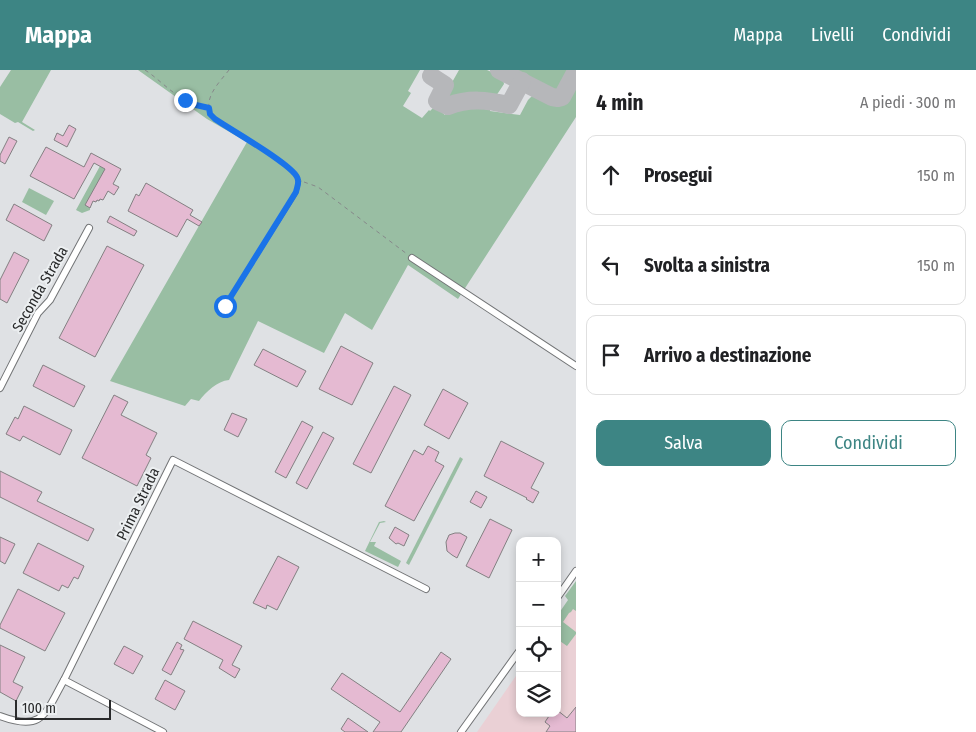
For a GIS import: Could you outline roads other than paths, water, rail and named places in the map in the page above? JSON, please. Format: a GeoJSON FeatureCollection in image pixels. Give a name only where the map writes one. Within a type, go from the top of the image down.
{"type":"FeatureCollection","features":[{"type":"Feature","properties":{"kind":"street","name":"Seconda Strada"},"geometry":{"type":"LineString","coordinates":[[0,388],[38,313],[50,300],[88,228]]}},
{"type":"Feature","properties":{"kind":"street"},"geometry":{"type":"LineString","coordinates":[[412,258],[576,366]]}},
{"type":"Feature","properties":{"kind":"street","name":"Prima Strada"},"geometry":{"type":"LineString","coordinates":[[0,716],[14,722],[34,723],[45,714],[64,680],[173,460],[426,589]]}},
{"type":"Feature","properties":{"kind":"street"},"geometry":{"type":"LineString","coordinates":[[561,592],[576,571]]}},
{"type":"Feature","properties":{"kind":"street"},"geometry":{"type":"LineString","coordinates":[[461,732],[516,656]]}},
{"type":"Feature","properties":{"kind":"street"},"geometry":{"type":"LineString","coordinates":[[64,680],[163,732]]}},
{"type":"Feature","properties":{"kind":"lane"},"geometry":{"type":"LineString","coordinates":[[225,306],[296,192],[299,181]]}}]}
